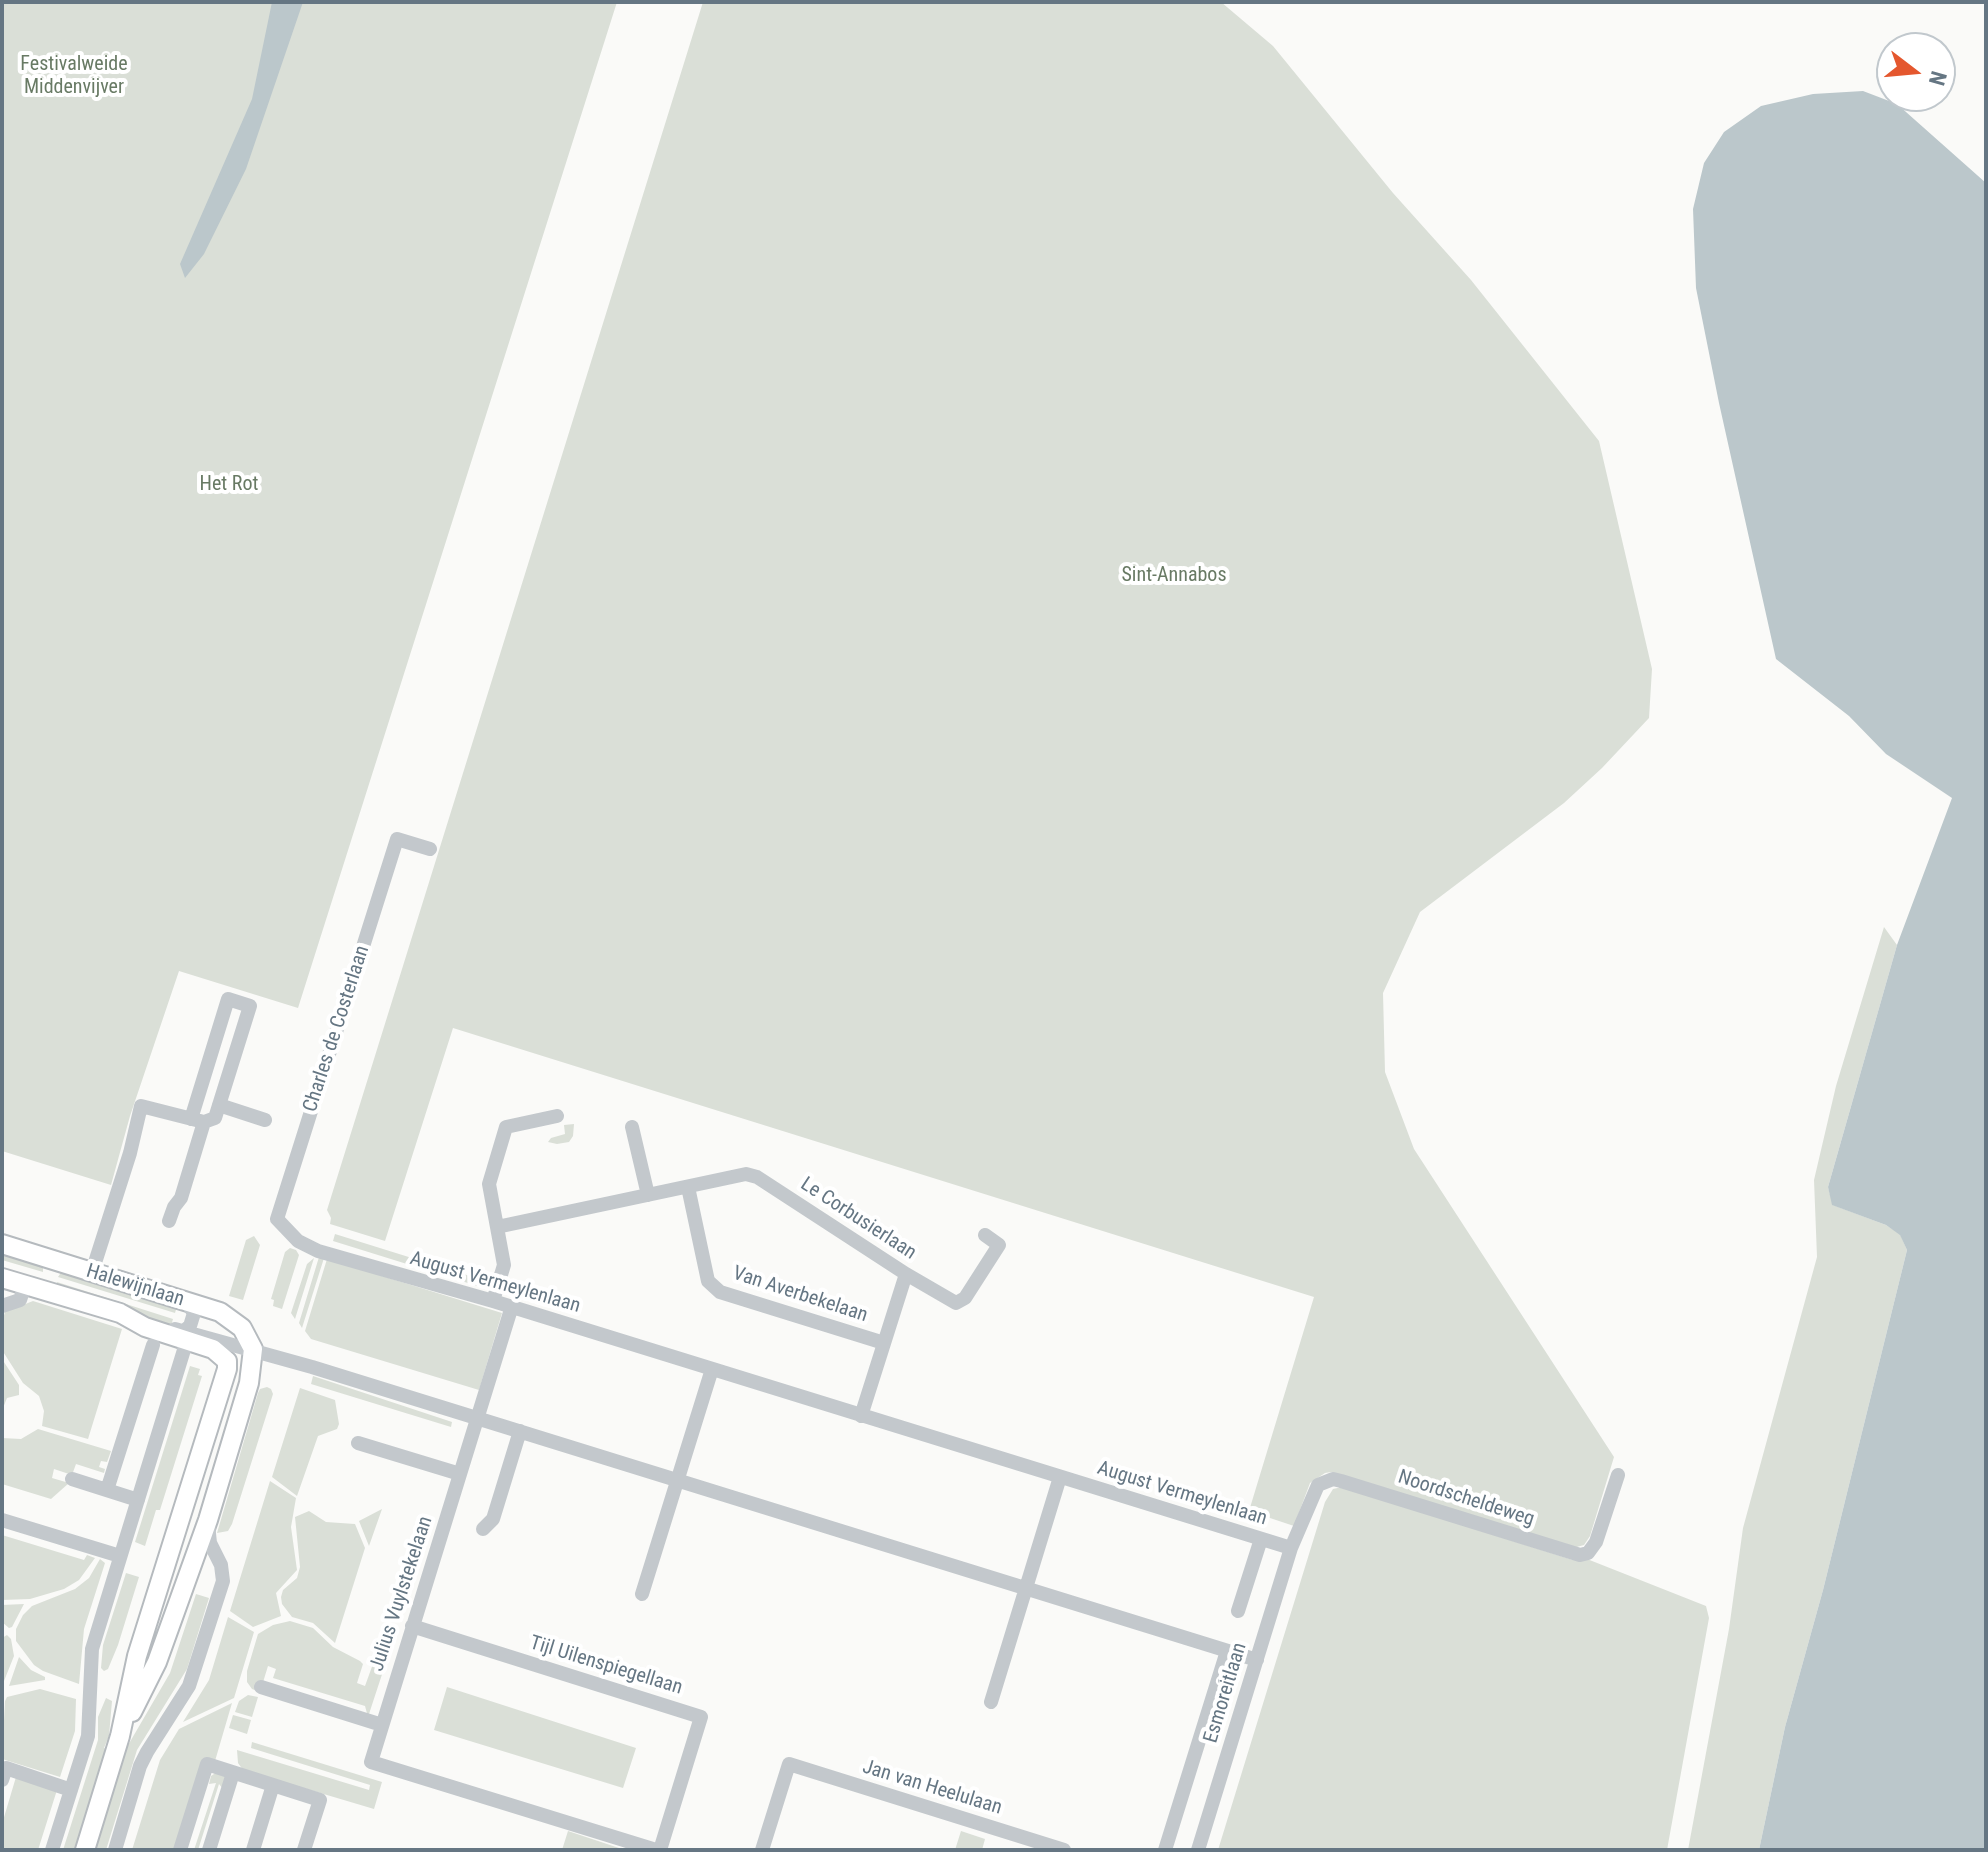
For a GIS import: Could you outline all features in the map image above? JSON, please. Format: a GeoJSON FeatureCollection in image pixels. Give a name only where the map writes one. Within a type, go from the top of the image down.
{"type":"FeatureCollection","features":[{"type":"Feature","properties":{"kind":"main road","name":"Halewijnlaan"},"geometry":{"type":"LineString","coordinates":[[2,1244],[228,1316],[246,1334],[248,1348]]}},
{"type":"Feature","properties":{"kind":"main road","name":"Halewijnlaan"},"geometry":{"type":"LineString","coordinates":[[2,1278],[120,1313],[145,1327],[186,1336]]}},
{"type":"Feature","properties":{"kind":"main road"},"geometry":{"type":"LineString","coordinates":[[85,1850],[120,1736],[137,1656],[227,1369],[227,1361],[222,1354],[186,1336]]}},
{"type":"Feature","properties":{"kind":"main road"},"geometry":{"type":"LineString","coordinates":[[120,1736],[157,1662],[208,1520],[249,1383],[248,1348]]}},
{"type":"Feature","properties":{"kind":"street","name":"Charles de Costerlaan"},"geometry":{"type":"LineString","coordinates":[[277,1219],[397,839],[430,849]]}},
{"type":"Feature","properties":{"kind":"street"},"geometry":{"type":"LineString","coordinates":[[92,1272],[130,1153],[141,1106],[198,1120],[215,1118],[250,1006],[228,999],[198,1120],[181,1198],[169,1221]]}},
{"type":"Feature","properties":{"kind":"street"},"geometry":{"type":"LineString","coordinates":[[219,1105],[265,1120]]}},
{"type":"Feature","properties":{"kind":"street"},"geometry":{"type":"LineString","coordinates":[[493,1301],[504,1265],[489,1184],[506,1127],[557,1116]]}},
{"type":"Feature","properties":{"kind":"street"},"geometry":{"type":"LineString","coordinates":[[632,1127],[648,1195]]}},
{"type":"Feature","properties":{"kind":"street","name":"Le Corbusierlaan"},"geometry":{"type":"LineString","coordinates":[[497,1227],[746,1174],[757,1177],[950,1302],[961,1302],[999,1245],[985,1235]]}},
{"type":"Feature","properties":{"kind":"street","name":"Van Averbekelaan"},"geometry":{"type":"LineString","coordinates":[[688,1187],[708,1281],[720,1292],[884,1343]]}},
{"type":"Feature","properties":{"kind":"street","name":"August Vermeylenlaan"},"geometry":{"type":"LineString","coordinates":[[277,1219],[298,1241],[318,1251],[512,1306],[1291,1548]]}},
{"type":"Feature","properties":{"kind":"street"},"geometry":{"type":"LineString","coordinates":[[861,1416],[906,1274]]}},
{"type":"Feature","properties":{"kind":"street"},"geometry":{"type":"LineString","coordinates":[[2,1306],[20,1300],[25,1285]]}},
{"type":"Feature","properties":{"kind":"street"},"geometry":{"type":"LineString","coordinates":[[52,1850],[88,1736],[92,1649],[194,1313],[186,1301]]}},
{"type":"Feature","properties":{"kind":"street","name":"Julius Vuylstekelaan"},"geometry":{"type":"LineString","coordinates":[[371,1762],[512,1306]]}},
{"type":"Feature","properties":{"kind":"street","name":"Halewijnlaan"},"geometry":{"type":"LineString","coordinates":[[186,1336],[248,1348]]}},
{"type":"Feature","properties":{"kind":"street"},"geometry":{"type":"LineString","coordinates":[[107,1490],[153,1345]]}},
{"type":"Feature","properties":{"kind":"street"},"geometry":{"type":"LineString","coordinates":[[227,1369],[231,1356],[248,1348],[1257,1660]]}},
{"type":"Feature","properties":{"kind":"street"},"geometry":{"type":"LineString","coordinates":[[642,1594],[712,1369]]}},
{"type":"Feature","properties":{"kind":"street"},"geometry":{"type":"LineString","coordinates":[[483,1529],[493,1519],[520,1431]]}},
{"type":"Feature","properties":{"kind":"street"},"geometry":{"type":"LineString","coordinates":[[358,1443],[460,1474]]}},
{"type":"Feature","properties":{"kind":"street","name":"Noordscheldeweg"},"geometry":{"type":"LineString","coordinates":[[1291,1548],[1300,1533],[1313,1491],[1324,1481],[1333,1479],[1576,1555],[1584,1554],[1596,1542],[1618,1475]]}},
{"type":"Feature","properties":{"kind":"street"},"geometry":{"type":"LineString","coordinates":[[991,1702],[1060,1477]]}},
{"type":"Feature","properties":{"kind":"street"},"geometry":{"type":"LineString","coordinates":[[72,1479],[138,1500]]}},
{"type":"Feature","properties":{"kind":"street"},"geometry":{"type":"LineString","coordinates":[[2,1520],[120,1556]]}},
{"type":"Feature","properties":{"kind":"street"},"geometry":{"type":"LineString","coordinates":[[115,1850],[140,1766],[189,1686],[223,1581],[221,1565],[210,1543],[208,1520]]}},
{"type":"Feature","properties":{"kind":"street"},"geometry":{"type":"LineString","coordinates":[[1238,1611],[1261,1539]]}},
{"type":"Feature","properties":{"kind":"street","name":"Esmoreitlaan"},"geometry":{"type":"LineString","coordinates":[[1198,1850],[1291,1548]]}},
{"type":"Feature","properties":{"kind":"street","name":"Tijl Uilenspiegellaan"},"geometry":{"type":"LineString","coordinates":[[371,1762],[658,1850],[701,1717],[412,1626]]}},
{"type":"Feature","properties":{"kind":"street","name":"Esmoreitlaan"},"geometry":{"type":"LineString","coordinates":[[1165,1850],[1227,1651]]}},
{"type":"Feature","properties":{"kind":"street"},"geometry":{"type":"LineString","coordinates":[[261,1687],[382,1725]]}},
{"type":"Feature","properties":{"kind":"street"},"geometry":{"type":"LineString","coordinates":[[180,1850],[207,1764],[320,1800],[304,1850]]}},
{"type":"Feature","properties":{"kind":"street","name":"Jan van Heelulaan"},"geometry":{"type":"LineString","coordinates":[[762,1850],[789,1764],[1064,1850]]}},
{"type":"Feature","properties":{"kind":"street"},"geometry":{"type":"LineString","coordinates":[[2,1780],[6,1768],[71,1790]]}},
{"type":"Feature","properties":{"kind":"street"},"geometry":{"type":"LineString","coordinates":[[209,1850],[233,1773]]}},
{"type":"Feature","properties":{"kind":"street"},"geometry":{"type":"LineString","coordinates":[[253,1850],[273,1785]]}},
{"type":"Feature","properties":{"kind":"green space","name":"Het Rot"},"geometry":{"type":"Polygon","coordinates":[[[2,2],[617,2],[298,1008],[179,971],[130,1116],[111,1185],[2,1151],[2,2]]]}},
{"type":"Feature","properties":{"kind":"green space","name":"Sint-Annabos"},"geometry":{"type":"Polygon","coordinates":[[[703,2],[1221,2],[1273,46],[1393,193],[1471,280],[1599,441],[1652,669],[1649,718],[1564,803],[1420,912],[1383,993],[1385,1072],[1414,1149],[1614,1457],[1590,1536],[1584,1545],[1573,1548],[1331,1472],[1310,1483],[1294,1526],[1249,1511],[1314,1297],[453,1028],[385,1241],[330,1224],[327,1210],[703,2]]]}},
{"type":"Feature","properties":{"kind":"green space"},"geometry":{"type":"Polygon","coordinates":[[[1884,927],[1897,945],[1828,1187],[1833,1205],[1886,1225],[1900,1234],[1907,1250],[1823,1590],[1785,1727],[1759,1850],[1688,1850],[1729,1629],[1743,1528],[1817,1257],[1814,1180],[1836,1086],[1884,927]]]}},
{"type":"Feature","properties":{"kind":"green space"},"geometry":{"type":"Polygon","coordinates":[[[574,1124],[569,1142],[548,1142],[565,1134],[564,1125],[574,1124]]]}},
{"type":"Feature","properties":{"kind":"green space"},"geometry":{"type":"Polygon","coordinates":[[[335,1234],[492,1283],[484,1288],[333,1241],[335,1234]]]}},
{"type":"Feature","properties":{"kind":"green space"},"geometry":{"type":"Polygon","coordinates":[[[254,1236],[260,1245],[243,1300],[229,1296],[246,1240],[254,1236]]]}},
{"type":"Feature","properties":{"kind":"green space"},"geometry":{"type":"Polygon","coordinates":[[[290,1248],[299,1255],[282,1309],[273,1306],[274,1300],[271,1299],[285,1252],[290,1248]]]}},
{"type":"Feature","properties":{"kind":"green space"},"geometry":{"type":"Polygon","coordinates":[[[2,1250],[43,1264],[43,1272],[2,1260],[2,1250]]]}},
{"type":"Feature","properties":{"kind":"green space"},"geometry":{"type":"Polygon","coordinates":[[[319,1257],[324,1258],[302,1328],[299,1323],[319,1257]]]}},
{"type":"Feature","properties":{"kind":"green space"},"geometry":{"type":"Polygon","coordinates":[[[314,1258],[295,1319],[291,1313],[307,1264],[314,1258]]]}},
{"type":"Feature","properties":{"kind":"green space"},"geometry":{"type":"Polygon","coordinates":[[[327,1259],[502,1313],[479,1390],[311,1339],[305,1331],[327,1259]]]}},
{"type":"Feature","properties":{"kind":"green space"},"geometry":{"type":"Polygon","coordinates":[[[62,1271],[177,1306],[175,1313],[58,1277],[62,1271]]]}},
{"type":"Feature","properties":{"kind":"green space"},"geometry":{"type":"Polygon","coordinates":[[[57,1282],[173,1319],[171,1326],[56,1288],[57,1282]]]}},
{"type":"Feature","properties":{"kind":"green space"},"geometry":{"type":"Polygon","coordinates":[[[33,1301],[122,1329],[88,1439],[42,1426],[44,1411],[39,1396],[23,1383],[2,1350],[5,1312],[33,1301]]]}},
{"type":"Feature","properties":{"kind":"green space"},"geometry":{"type":"Polygon","coordinates":[[[2,1359],[19,1385],[19,1395],[7,1398],[3,1408],[2,1359]]]}},
{"type":"Feature","properties":{"kind":"green space"},"geometry":{"type":"Polygon","coordinates":[[[190,1366],[200,1369],[198,1375],[202,1376],[160,1510],[156,1510],[145,1546],[135,1542],[190,1366]]]}},
{"type":"Feature","properties":{"kind":"green space"},"geometry":{"type":"Polygon","coordinates":[[[313,1376],[452,1422],[451,1427],[311,1384],[313,1376]]]}},
{"type":"Feature","properties":{"kind":"green space"},"geometry":{"type":"Polygon","coordinates":[[[267,1387],[273,1394],[232,1524],[228,1531],[217,1533],[258,1393],[267,1387]]]}},
{"type":"Feature","properties":{"kind":"green space"},"geometry":{"type":"Polygon","coordinates":[[[300,1388],[335,1400],[339,1424],[337,1429],[318,1436],[297,1496],[272,1477],[300,1388]]]}},
{"type":"Feature","properties":{"kind":"green space"},"geometry":{"type":"Polygon","coordinates":[[[38,1429],[111,1451],[107,1462],[101,1461],[99,1467],[105,1469],[104,1473],[76,1464],[72,1475],[54,1469],[52,1478],[69,1483],[51,1499],[2,1484],[2,1438],[21,1439],[38,1429]]]}},
{"type":"Feature","properties":{"kind":"green space"},"geometry":{"type":"Polygon","coordinates":[[[270,1481],[296,1498],[291,1527],[297,1570],[276,1593],[281,1616],[253,1627],[230,1611],[270,1481]]]}},
{"type":"Feature","properties":{"kind":"green space"},"geometry":{"type":"Polygon","coordinates":[[[1342,1487],[1573,1560],[1587,1559],[1706,1606],[1709,1618],[1667,1850],[1218,1850],[1325,1502],[1333,1489],[1342,1487]]]}},
{"type":"Feature","properties":{"kind":"green space"},"geometry":{"type":"Polygon","coordinates":[[[382,1509],[369,1546],[359,1521],[382,1509]]]}},
{"type":"Feature","properties":{"kind":"green space"},"geometry":{"type":"Polygon","coordinates":[[[309,1511],[326,1522],[355,1524],[365,1548],[335,1643],[313,1623],[292,1617],[282,1604],[283,1590],[297,1578],[300,1567],[295,1517],[309,1511]]]}},
{"type":"Feature","properties":{"kind":"green space"},"geometry":{"type":"Polygon","coordinates":[[[2,1535],[84,1560],[87,1555],[95,1558],[79,1580],[64,1589],[30,1599],[2,1600],[2,1535]]]}},
{"type":"Feature","properties":{"kind":"green space"},"geometry":{"type":"Polygon","coordinates":[[[100,1559],[105,1563],[84,1629],[79,1684],[34,1665],[16,1641],[16,1629],[32,1606],[75,1589],[89,1578],[100,1559]]]}},
{"type":"Feature","properties":{"kind":"green space"},"geometry":{"type":"Polygon","coordinates":[[[126,1573],[139,1577],[118,1645],[108,1669],[104,1671],[101,1668],[103,1645],[126,1573]]]}},
{"type":"Feature","properties":{"kind":"green space"},"geometry":{"type":"Polygon","coordinates":[[[196,1594],[209,1598],[187,1669],[137,1750],[106,1850],[94,1850],[127,1747],[170,1673],[196,1594]]]}},
{"type":"Feature","properties":{"kind":"green space"},"geometry":{"type":"Polygon","coordinates":[[[24,1604],[12,1627],[2,1622],[2,1605],[24,1604]]]}},
{"type":"Feature","properties":{"kind":"green space"},"geometry":{"type":"Polygon","coordinates":[[[228,1617],[254,1632],[234,1698],[183,1722],[209,1680],[228,1617]]]}},
{"type":"Feature","properties":{"kind":"green space"},"geometry":{"type":"Polygon","coordinates":[[[290,1621],[313,1628],[333,1647],[360,1661],[363,1664],[357,1683],[365,1686],[378,1650],[383,1648],[389,1653],[368,1717],[365,1706],[273,1678],[276,1669],[268,1666],[260,1692],[252,1689],[247,1682],[247,1671],[258,1634],[273,1625],[290,1621]]]}},
{"type":"Feature","properties":{"kind":"green space"},"geometry":{"type":"Polygon","coordinates":[[[7,1635],[11,1639],[14,1656],[2,1686],[2,1638],[7,1635]]]}},
{"type":"Feature","properties":{"kind":"green space"},"geometry":{"type":"Polygon","coordinates":[[[19,1657],[31,1670],[45,1677],[45,1680],[9,1686],[19,1657]]]}},
{"type":"Feature","properties":{"kind":"green space"},"geometry":{"type":"Polygon","coordinates":[[[447,1687],[636,1748],[623,1788],[434,1730],[447,1687]]]}},
{"type":"Feature","properties":{"kind":"green space"},"geometry":{"type":"Polygon","coordinates":[[[40,1689],[76,1699],[75,1731],[60,1777],[2,1759],[7,1697],[40,1689]]]}},
{"type":"Feature","properties":{"kind":"green space"},"geometry":{"type":"Polygon","coordinates":[[[248,1695],[258,1697],[252,1717],[235,1712],[239,1701],[248,1695]]]}},
{"type":"Feature","properties":{"kind":"green space"},"geometry":{"type":"Polygon","coordinates":[[[106,1698],[112,1701],[109,1736],[104,1748],[107,1749],[76,1850],[63,1850],[98,1740],[98,1717],[106,1698]]]}},
{"type":"Feature","properties":{"kind":"green space"},"geometry":{"type":"Polygon","coordinates":[[[232,1703],[215,1761],[204,1758],[174,1850],[132,1850],[160,1760],[179,1729],[232,1703]]]}},
{"type":"Feature","properties":{"kind":"green space"},"geometry":{"type":"Polygon","coordinates":[[[233,1715],[251,1720],[247,1734],[229,1728],[233,1715]]]}},
{"type":"Feature","properties":{"kind":"green space"},"geometry":{"type":"Polygon","coordinates":[[[252,1742],[382,1782],[374,1809],[243,1770],[238,1763],[237,1750],[369,1790],[370,1785],[251,1748],[252,1742]]]}},
{"type":"Feature","properties":{"kind":"green space"},"geometry":{"type":"Polygon","coordinates":[[[217,1772],[226,1777],[223,1789],[219,1784],[198,1850],[194,1850],[216,1783],[209,1784],[211,1776],[217,1772]]]}},
{"type":"Feature","properties":{"kind":"green space"},"geometry":{"type":"Polygon","coordinates":[[[16,1777],[57,1790],[38,1850],[2,1850],[2,1824],[16,1777]]]}},
{"type":"Feature","properties":{"kind":"green space"},"geometry":{"type":"Polygon","coordinates":[[[568,1831],[625,1850],[562,1850],[568,1831]]]}},
{"type":"Feature","properties":{"kind":"green space"},"geometry":{"type":"Polygon","coordinates":[[[961,1831],[985,1839],[982,1850],[955,1850],[961,1831]]]}},
{"type":"Feature","properties":{"kind":"shaded area"},"geometry":{"type":"Polygon","coordinates":[[[272,2],[303,2],[246,169],[204,254],[185,278],[180,264],[252,99],[272,2]]]}},
{"type":"Feature","properties":{"kind":"shaded area"},"geometry":{"type":"Polygon","coordinates":[[[1863,91],[1876,96],[1876,112],[1906,112],[1986,183],[1986,1850],[1759,1850],[1785,1727],[1823,1590],[1907,1250],[1900,1235],[1886,1225],[1832,1205],[1828,1187],[1897,945],[1952,798],[1886,754],[1849,716],[1776,659],[1696,288],[1693,209],[1704,163],[1724,132],[1761,106],[1813,94],[1863,91]]]}},
{"type":"Feature","properties":{"kind":"park label","name":"Festivalweide Middenvijver"},"geometry":{"type":"Point","coordinates":[74,76]}}]}
